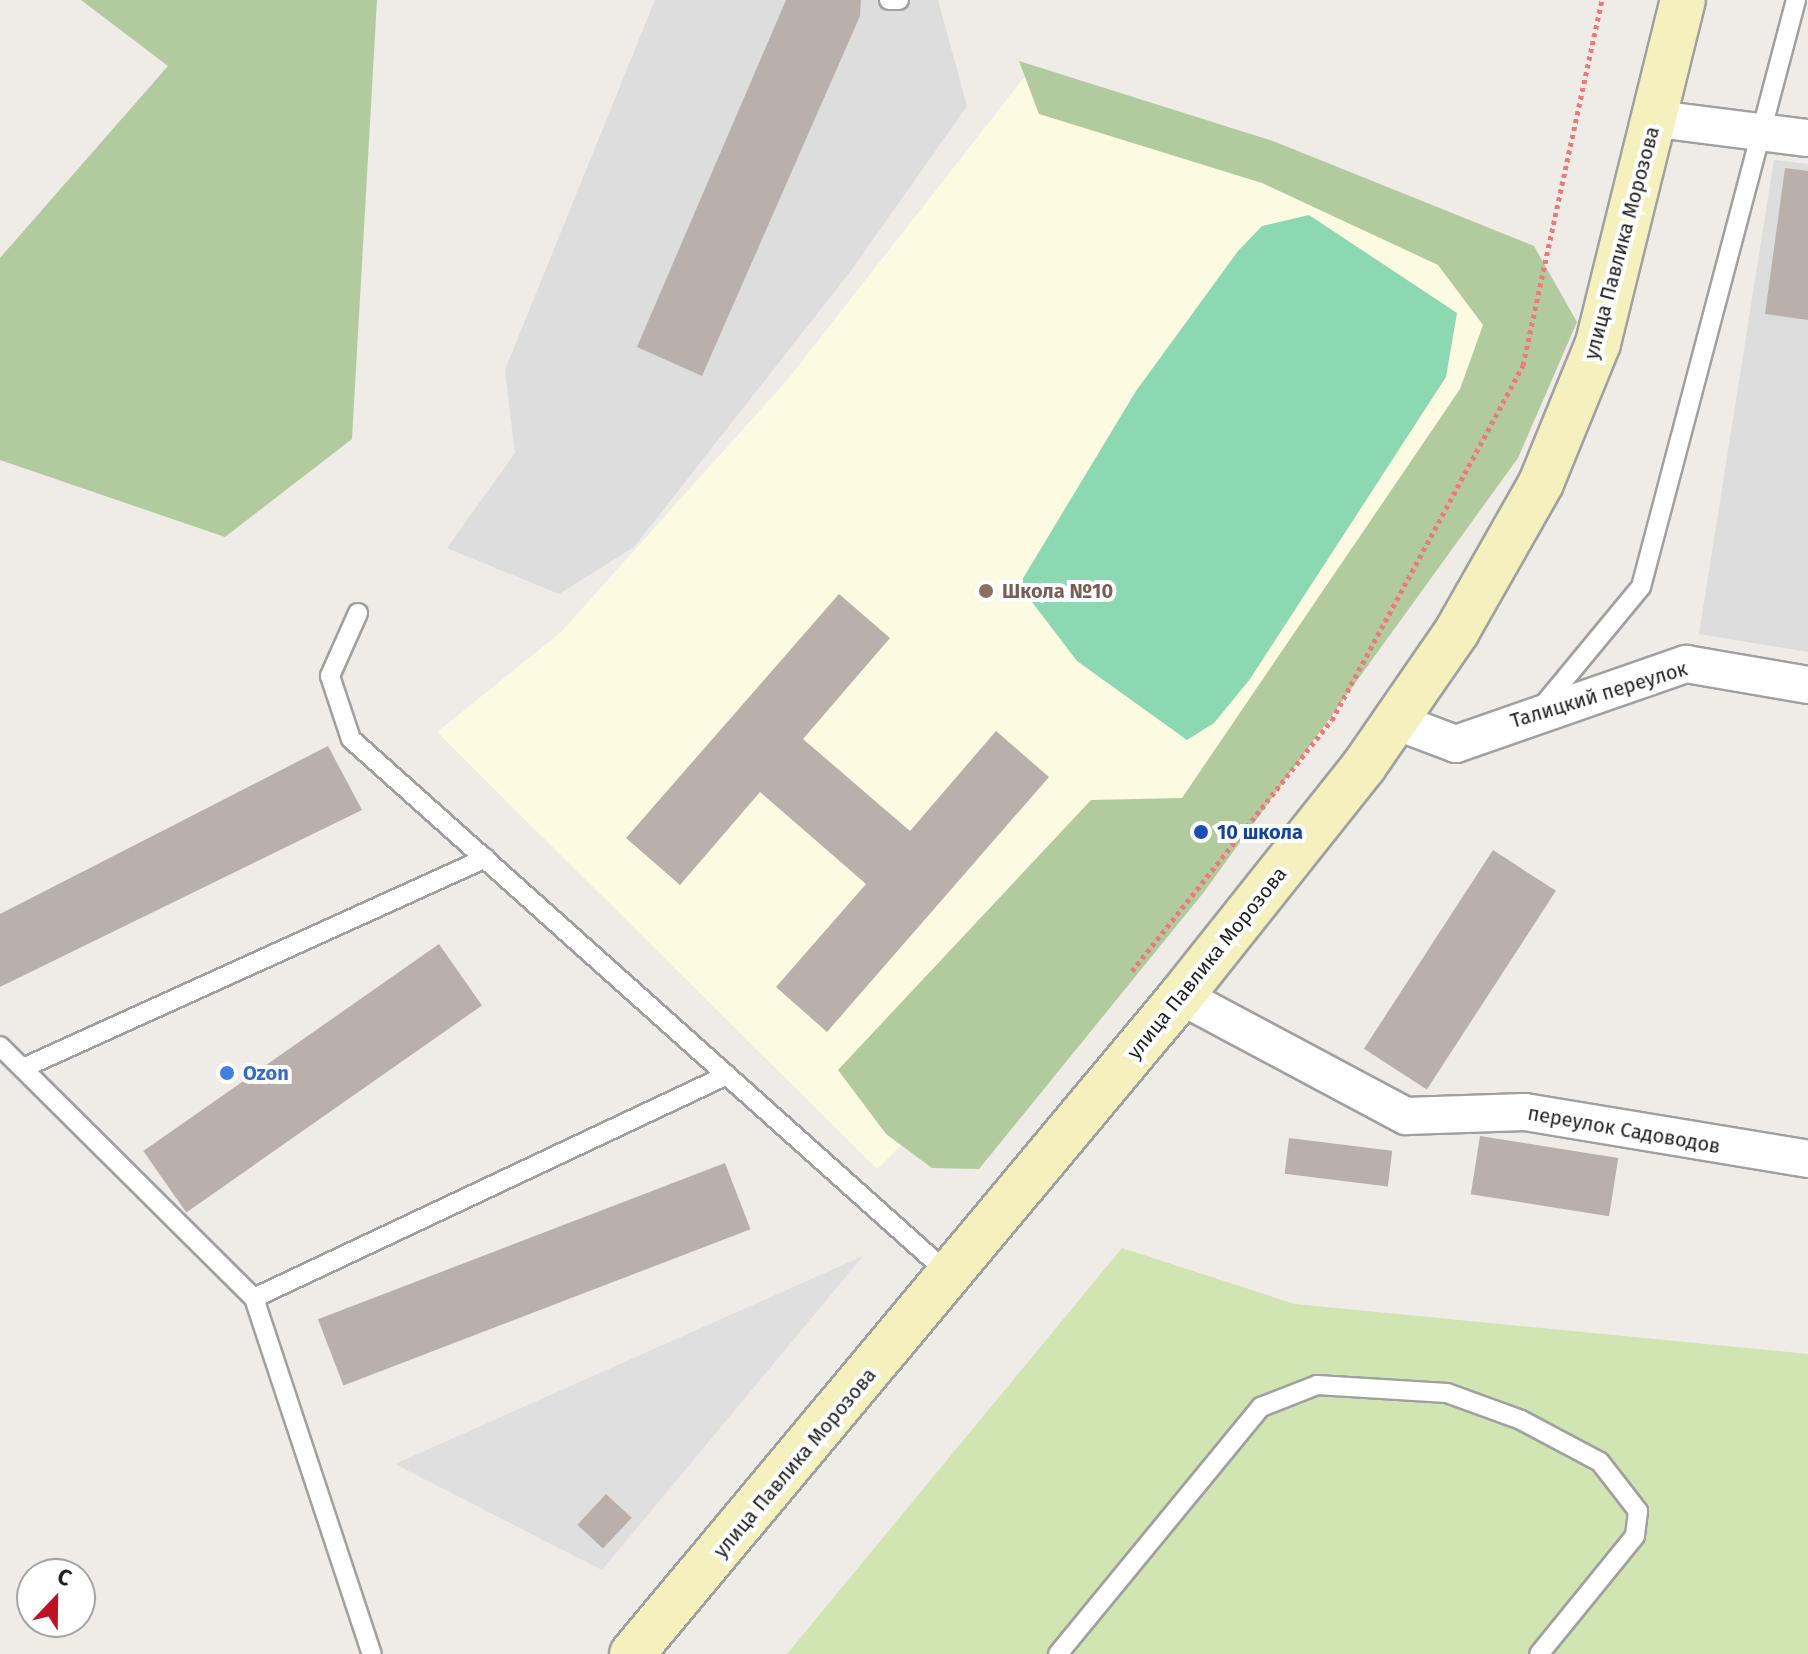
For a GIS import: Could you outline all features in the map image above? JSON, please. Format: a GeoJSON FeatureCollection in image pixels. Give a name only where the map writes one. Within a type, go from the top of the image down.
{"type":"FeatureCollection","features":[{"type":"Feature","properties":{"kind":"main road","name":"улица Павлика Морозова"},"geometry":{"type":"LineString","coordinates":[[632,1654],[952,1276],[1181,996],[1395,721],[1457,631],[1541,483],[1598,343],[1657,119],[1683,0]]}},
{"type":"Feature","properties":{"kind":"street"},"geometry":{"type":"LineString","coordinates":[[1657,119],[1808,138]]}},
{"type":"Feature","properties":{"kind":"street","name":"Талицкий переулок"},"geometry":{"type":"LineString","coordinates":[[1395,721],[1456,744],[1538,711],[1686,664],[1808,685]]}},
{"type":"Feature","properties":{"kind":"street","name":"переулок Садоводов"},"geometry":{"type":"LineString","coordinates":[[1181,996],[1406,1116],[1525,1112],[1808,1159]]}},
{"type":"Feature","properties":{"kind":"lane"},"geometry":{"type":"LineString","coordinates":[[889,0],[899,0]]}},
{"type":"Feature","properties":{"kind":"lane"},"geometry":{"type":"LineString","coordinates":[[1538,711],[1641,587],[1766,133],[1796,0]]}},
{"type":"Feature","properties":{"kind":"lane"},"geometry":{"type":"LineString","coordinates":[[358,613],[330,676],[351,739],[952,1276]]}},
{"type":"Feature","properties":{"kind":"lane"},"geometry":{"type":"LineString","coordinates":[[23,1068],[486,858]]}},
{"type":"Feature","properties":{"kind":"lane"},"geometry":{"type":"LineString","coordinates":[[0,1046],[254,1298],[372,1654]]}},
{"type":"Feature","properties":{"kind":"lane"},"geometry":{"type":"LineString","coordinates":[[254,1298],[727,1075]]}},
{"type":"Feature","properties":{"kind":"lane"},"geometry":{"type":"LineString","coordinates":[[1058,1654],[1261,1407],[1317,1385],[1447,1393],[1521,1420],[1600,1462],[1638,1511],[1635,1536],[1539,1654]]}},
{"type":"Feature","properties":{"kind":"path"},"geometry":{"type":"LineString","coordinates":[[1132,971],[1332,720],[1523,365],[1602,0]]}},
{"type":"Feature","properties":{"kind":"shaded area"},"geometry":{"type":"Polygon","coordinates":[[[655,0],[938,0],[967,106],[850,272],[634,547],[559,594],[447,548],[515,453],[505,370],[655,0]]]}},
{"type":"Feature","properties":{"kind":"shaded area","name":"Школа №10"},"geometry":{"type":"Polygon","coordinates":[[[1026,75],[1498,231],[1517,308],[1141,909],[877,1169],[437,732],[561,632],[788,379],[1026,75]]]}},
{"type":"Feature","properties":{"kind":"shaded area"},"geometry":{"type":"Polygon","coordinates":[[[1774,160],[1808,164],[1808,652],[1699,634],[1774,160]]]}},
{"type":"Feature","properties":{"kind":"shaded area"},"geometry":{"type":"Polygon","coordinates":[[[863,1256],[602,1570],[395,1464],[863,1256]]]}},
{"type":"Feature","properties":{"kind":"green space"},"geometry":{"type":"Polygon","coordinates":[[[81,0],[377,0],[352,439],[225,537],[0,460],[0,258],[168,66],[81,0]]]}},
{"type":"Feature","properties":{"kind":"green space"},"geometry":{"type":"Polygon","coordinates":[[[1019,61],[1273,141],[1534,246],[1577,322],[1518,458],[1204,892],[979,1169],[932,1168],[886,1134],[838,1070],[1091,800],[1182,798],[1460,389],[1483,325],[1438,265],[1262,183],[1039,114],[1019,61]]]}},
{"type":"Feature","properties":{"kind":"green space"},"geometry":{"type":"Polygon","coordinates":[[[1309,215],[1457,313],[1446,377],[1250,679],[1214,723],[1187,740],[1077,661],[1019,585],[1136,391],[1238,251],[1262,226],[1309,215]]]}},
{"type":"Feature","properties":{"kind":"green space"},"geometry":{"type":"Polygon","coordinates":[[[1122,1248],[1295,1304],[1808,1354],[1808,1654],[787,1654],[1122,1248]]]}},
{"type":"Feature","properties":{"kind":"building"},"geometry":{"type":"Polygon","coordinates":[[[786,0],[861,0],[860,16],[702,376],[637,347],[786,0]]]}},
{"type":"Feature","properties":{"kind":"building"},"geometry":{"type":"Polygon","coordinates":[[[1785,168],[1808,171],[1808,320],[1765,314],[1785,168]]]}},
{"type":"Feature","properties":{"kind":"building"},"geometry":{"type":"Polygon","coordinates":[[[839,594],[890,638],[803,739],[910,831],[996,731],[1049,777],[827,1032],[776,987],[866,884],[760,792],[680,885],[626,838],[839,594]]]}},
{"type":"Feature","properties":{"kind":"building"},"geometry":{"type":"Polygon","coordinates":[[[328,746],[362,810],[0,987],[0,914],[328,746]]]}},
{"type":"Feature","properties":{"kind":"building"},"geometry":{"type":"Polygon","coordinates":[[[1493,850],[1556,891],[1427,1090],[1364,1049],[1493,850]]]}},
{"type":"Feature","properties":{"kind":"building"},"geometry":{"type":"Polygon","coordinates":[[[439,944],[482,1005],[186,1212],[143,1151],[439,944]]]}},
{"type":"Feature","properties":{"kind":"building"},"geometry":{"type":"Polygon","coordinates":[[[1480,1136],[1618,1158],[1609,1216],[1471,1194],[1480,1136]]]}},
{"type":"Feature","properties":{"kind":"building"},"geometry":{"type":"Polygon","coordinates":[[[1289,1138],[1392,1151],[1388,1186],[1285,1174],[1289,1138]]]}},
{"type":"Feature","properties":{"kind":"building"},"geometry":{"type":"Polygon","coordinates":[[[725,1163],[750,1229],[343,1386],[318,1319],[725,1163]]]}},
{"type":"Feature","properties":{"kind":"building"},"geometry":{"type":"Polygon","coordinates":[[[606,1494],[632,1518],[603,1549],[577,1525],[606,1494]]]}},
{"type":"Feature","properties":{"kind":"place","name":"Школа №10"},"geometry":{"type":"Point","coordinates":[986,591]}},
{"type":"Feature","properties":{"kind":"place","name":"10 школа"},"geometry":{"type":"Point","coordinates":[1201,832]}},
{"type":"Feature","properties":{"kind":"place","name":"Ozon"},"geometry":{"type":"Point","coordinates":[227,1073]}}]}
